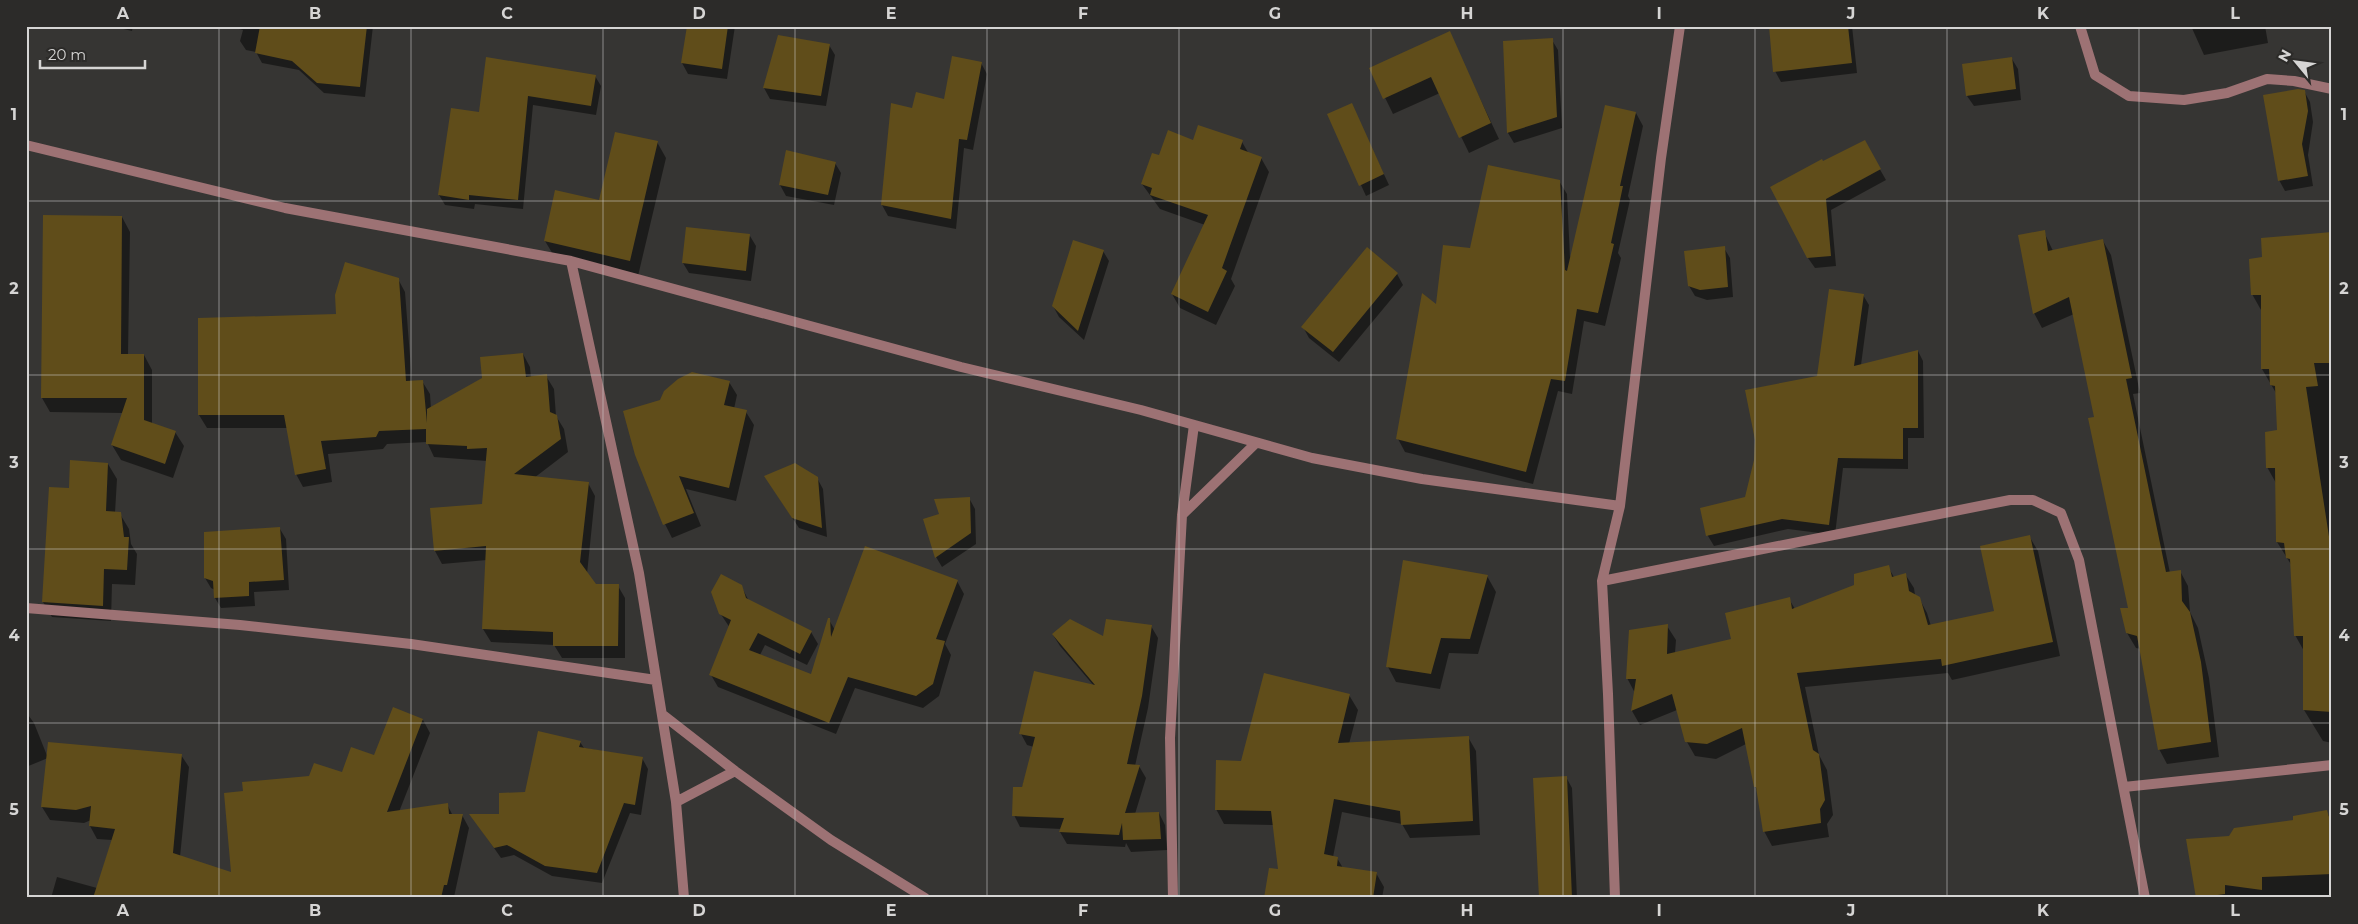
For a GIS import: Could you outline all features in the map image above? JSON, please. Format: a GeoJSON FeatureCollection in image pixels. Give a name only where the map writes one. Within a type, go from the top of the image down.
{"type":"FeatureCollection","features":[{"type":"Feature","properties":{"kind":"street"},"geometry":{"type":"LineString","coordinates":[[1615,898],[1602,581],[1620,506],[1661,158],[1680,26]]}},
{"type":"Feature","properties":{"kind":"street"},"geometry":{"type":"LineString","coordinates":[[2080,26],[2094,75],[2129,96],[2184,100],[2227,93],[2267,79],[2294,81],[2332,89]]}},
{"type":"Feature","properties":{"kind":"street"},"geometry":{"type":"LineString","coordinates":[[26,146],[285,208],[571,261],[961,367],[1141,410],[1312,458],[1422,479],[1620,506]]}},
{"type":"Feature","properties":{"kind":"street"},"geometry":{"type":"LineString","coordinates":[[571,261],[639,573],[676,802],[684,898]]}},
{"type":"Feature","properties":{"kind":"street"},"geometry":{"type":"LineString","coordinates":[[1172,898],[1170,738],[1182,515],[1194,425]]}},
{"type":"Feature","properties":{"kind":"street"},"geometry":{"type":"LineString","coordinates":[[1182,515],[1256,443]]}},
{"type":"Feature","properties":{"kind":"street"},"geometry":{"type":"LineString","coordinates":[[1602,581],[2010,500],[2033,500],[2061,513],[2079,560],[2145,898]]}},
{"type":"Feature","properties":{"kind":"street"},"geometry":{"type":"LineString","coordinates":[[26,608],[240,625],[411,644],[656,680]]}},
{"type":"Feature","properties":{"kind":"street"},"geometry":{"type":"LineString","coordinates":[[663,715],[735,771],[831,840],[925,898]]}},
{"type":"Feature","properties":{"kind":"street"},"geometry":{"type":"LineString","coordinates":[[2124,787],[2332,765]]}},
{"type":"Feature","properties":{"kind":"street"},"geometry":{"type":"LineString","coordinates":[[676,802],[735,771]]}},
{"type":"Feature","properties":{"kind":"building"},"geometry":{"type":"Polygon","coordinates":[[[260,26],[367,26],[360,87],[317,83],[292,61],[255,53],[260,26]]]}},
{"type":"Feature","properties":{"kind":"building"},"geometry":{"type":"Polygon","coordinates":[[[687,26],[728,26],[722,69],[681,63],[687,26]]]}},
{"type":"Feature","properties":{"kind":"building"},"geometry":{"type":"Polygon","coordinates":[[[1769,26],[1848,26],[1852,63],[1773,72],[1769,26]]]}},
{"type":"Feature","properties":{"kind":"building"},"geometry":{"type":"Polygon","coordinates":[[[1450,31],[1491,123],[1459,138],[1431,77],[1383,99],[1369,68],[1450,31]]]}},
{"type":"Feature","properties":{"kind":"building"},"geometry":{"type":"Polygon","coordinates":[[[778,35],[830,44],[821,96],[763,88],[778,35]]]}},
{"type":"Feature","properties":{"kind":"building"},"geometry":{"type":"Polygon","coordinates":[[[1553,38],[1557,117],[1507,133],[1503,41],[1553,38]]]}},
{"type":"Feature","properties":{"kind":"building"},"geometry":{"type":"Polygon","coordinates":[[[952,56],[982,62],[967,140],[959,139],[951,219],[881,205],[891,103],[912,108],[916,92],[944,99],[952,56]]]}},
{"type":"Feature","properties":{"kind":"building"},"geometry":{"type":"Polygon","coordinates":[[[486,57],[596,75],[591,106],[528,96],[518,200],[469,195],[469,200],[438,195],[451,108],[479,112],[486,57]]]}},
{"type":"Feature","properties":{"kind":"building"},"geometry":{"type":"Polygon","coordinates":[[[2012,57],[2016,89],[1966,96],[1962,64],[2012,57]]]}},
{"type":"Feature","properties":{"kind":"building"},"geometry":{"type":"Polygon","coordinates":[[[2298,89],[2305,90],[2308,111],[2302,144],[2308,176],[2278,181],[2263,95],[2298,89]]]}},
{"type":"Feature","properties":{"kind":"building"},"geometry":{"type":"Polygon","coordinates":[[[1352,103],[1384,174],[1359,186],[1327,114],[1352,103]]]}},
{"type":"Feature","properties":{"kind":"building"},"geometry":{"type":"Polygon","coordinates":[[[1605,105],[1636,112],[1620,186],[1623,186],[1611,243],[1614,244],[1598,313],[1577,309],[1565,381],[1551,379],[1526,472],[1396,439],[1422,293],[1436,304],[1443,245],[1470,248],[1488,165],[1560,180],[1565,270],[1567,271],[1605,105]]]}},
{"type":"Feature","properties":{"kind":"building"},"geometry":{"type":"Polygon","coordinates":[[[1198,125],[1243,140],[1240,149],[1262,157],[1222,268],[1227,271],[1208,312],[1171,294],[1208,215],[1150,195],[1152,188],[1141,184],[1152,153],[1159,155],[1168,130],[1193,140],[1198,125]]]}},
{"type":"Feature","properties":{"kind":"building"},"geometry":{"type":"Polygon","coordinates":[[[615,132],[658,141],[630,261],[544,241],[555,190],[599,200],[615,132]]]}},
{"type":"Feature","properties":{"kind":"building"},"geometry":{"type":"Polygon","coordinates":[[[1865,140],[1881,169],[1826,199],[1831,256],[1807,258],[1770,187],[1822,159],[1823,161],[1865,140]]]}},
{"type":"Feature","properties":{"kind":"building"},"geometry":{"type":"Polygon","coordinates":[[[786,150],[836,162],[828,195],[779,185],[786,150]]]}},
{"type":"Feature","properties":{"kind":"building"},"geometry":{"type":"Polygon","coordinates":[[[43,215],[122,216],[121,354],[144,354],[144,420],[176,431],[165,464],[111,445],[127,398],[41,398],[43,215]]]}},
{"type":"Feature","properties":{"kind":"building"},"geometry":{"type":"Polygon","coordinates":[[[686,227],[750,234],[746,271],[682,263],[686,227]]]}},
{"type":"Feature","properties":{"kind":"building"},"geometry":{"type":"Polygon","coordinates":[[[2045,230],[2048,251],[2103,239],[2132,378],[2126,379],[2166,572],[2181,570],[2182,601],[2190,612],[2201,662],[2211,742],[2158,750],[2137,636],[2126,633],[2120,608],[2128,608],[2088,418],[2094,417],[2069,297],[2033,314],[2018,235],[2045,230]]]}},
{"type":"Feature","properties":{"kind":"building"},"geometry":{"type":"Polygon","coordinates":[[[2332,232],[2332,363],[2314,363],[2318,386],[2306,387],[2332,556],[2332,712],[2303,710],[2303,636],[2294,636],[2290,559],[2286,558],[2284,543],[2276,542],[2275,468],[2266,468],[2265,432],[2277,430],[2275,386],[2270,385],[2269,369],[2261,369],[2261,295],[2251,295],[2249,259],[2262,257],[2261,238],[2332,232]]]}},
{"type":"Feature","properties":{"kind":"building"},"geometry":{"type":"Polygon","coordinates":[[[1073,240],[1104,250],[1078,331],[1052,306],[1073,240]]]}},
{"type":"Feature","properties":{"kind":"building"},"geometry":{"type":"Polygon","coordinates":[[[1725,246],[1728,287],[1700,290],[1688,286],[1684,251],[1725,246]]]}},
{"type":"Feature","properties":{"kind":"building"},"geometry":{"type":"Polygon","coordinates":[[[1367,247],[1398,273],[1333,352],[1301,327],[1367,247]]]}},
{"type":"Feature","properties":{"kind":"building"},"geometry":{"type":"Polygon","coordinates":[[[345,262],[399,278],[406,381],[423,380],[427,423],[427,409],[482,378],[480,357],[523,353],[526,377],[547,374],[550,412],[557,415],[561,439],[514,474],[589,482],[580,562],[596,584],[619,584],[618,646],[553,646],[553,632],[482,629],[486,546],[434,551],[430,508],[482,504],[487,448],[467,449],[467,446],[426,444],[426,429],[379,431],[376,437],[321,441],[326,469],[295,475],[284,415],[198,415],[198,318],[336,314],[335,295],[345,262]]]}},
{"type":"Feature","properties":{"kind":"building"},"geometry":{"type":"Polygon","coordinates":[[[1829,289],[1864,294],[1854,366],[1918,350],[1918,428],[1903,428],[1903,459],[1838,458],[1829,525],[1782,519],[1706,536],[1700,508],[1745,497],[1754,460],[1755,440],[1745,390],[1817,376],[1829,289]]]}},
{"type":"Feature","properties":{"kind":"building"},"geometry":{"type":"Polygon","coordinates":[[[692,372],[730,381],[724,405],[747,410],[729,488],[679,476],[694,513],[663,525],[635,455],[623,411],[660,400],[664,391],[678,379],[692,372]]]}},
{"type":"Feature","properties":{"kind":"building"},"geometry":{"type":"Polygon","coordinates":[[[70,460],[108,463],[106,511],[121,512],[124,537],[129,537],[127,570],[104,569],[103,606],[42,602],[49,487],[69,488],[70,460]]]}},
{"type":"Feature","properties":{"kind":"building"},"geometry":{"type":"Polygon","coordinates":[[[795,463],[818,477],[822,528],[792,518],[764,476],[795,463]]]}},
{"type":"Feature","properties":{"kind":"building"},"geometry":{"type":"Polygon","coordinates":[[[970,497],[971,533],[935,558],[923,519],[939,514],[934,499],[970,497]]]}},
{"type":"Feature","properties":{"kind":"building"},"geometry":{"type":"Polygon","coordinates":[[[280,527],[284,580],[249,582],[249,596],[214,598],[213,581],[204,578],[204,532],[280,527]]]}},
{"type":"Feature","properties":{"kind":"building"},"geometry":{"type":"Polygon","coordinates":[[[2030,535],[2053,642],[1942,666],[1941,659],[1797,673],[1813,750],[1819,754],[1825,800],[1820,809],[1821,823],[1763,832],[1756,787],[1754,787],[1742,728],[1707,744],[1685,742],[1672,694],[1631,711],[1636,679],[1626,679],[1629,630],[1668,624],[1667,654],[1731,639],[1725,613],[1790,597],[1792,609],[1854,585],[1854,574],[1889,565],[1892,577],[1906,573],[1909,591],[1920,597],[1928,625],[1994,611],[1980,546],[2030,535]]]}},
{"type":"Feature","properties":{"kind":"building"},"geometry":{"type":"Polygon","coordinates":[[[865,546],[958,580],[936,639],[945,641],[933,684],[916,696],[848,677],[829,723],[709,675],[731,620],[719,614],[711,592],[721,574],[742,585],[746,598],[812,631],[800,654],[758,633],[749,650],[811,674],[828,618],[830,618],[831,637],[865,546]]]}},
{"type":"Feature","properties":{"kind":"building"},"geometry":{"type":"Polygon","coordinates":[[[1403,560],[1488,575],[1470,639],[1441,638],[1431,674],[1386,667],[1403,560]]]}},
{"type":"Feature","properties":{"kind":"building"},"geometry":{"type":"Polygon","coordinates":[[[1070,619],[1103,636],[1106,619],[1152,625],[1142,696],[1127,764],[1140,765],[1125,813],[1159,812],[1161,839],[1123,840],[1122,823],[1119,835],[1059,832],[1064,818],[1012,816],[1013,787],[1022,787],[1035,737],[1019,734],[1034,671],[1095,685],[1052,634],[1070,619]]]}},
{"type":"Feature","properties":{"kind":"building"},"geometry":{"type":"Polygon","coordinates":[[[1264,673],[1350,694],[1338,743],[1469,736],[1473,821],[1401,825],[1400,811],[1334,799],[1324,854],[1338,857],[1337,866],[1377,872],[1373,898],[1264,898],[1269,868],[1278,869],[1271,811],[1215,810],[1216,760],[1241,761],[1264,673]]]}},
{"type":"Feature","properties":{"kind":"building"},"geometry":{"type":"Polygon","coordinates":[[[393,707],[423,719],[387,812],[448,803],[449,814],[463,814],[447,885],[444,885],[441,898],[93,898],[115,829],[89,826],[91,806],[76,810],[41,807],[48,742],[182,754],[173,853],[231,872],[224,793],[243,791],[242,782],[309,776],[314,763],[342,772],[351,747],[374,755],[393,707]]]}},
{"type":"Feature","properties":{"kind":"building"},"geometry":{"type":"Polygon","coordinates":[[[538,731],[581,741],[579,747],[643,757],[635,805],[624,803],[597,873],[545,866],[507,845],[494,848],[469,814],[499,814],[499,793],[525,792],[538,731]]]}},
{"type":"Feature","properties":{"kind":"building"},"geometry":{"type":"Polygon","coordinates":[[[1567,776],[1572,898],[1539,898],[1533,778],[1567,776]]]}},
{"type":"Feature","properties":{"kind":"building"},"geometry":{"type":"Polygon","coordinates":[[[2327,810],[2332,827],[2332,874],[2262,877],[2262,890],[2225,885],[2225,894],[2196,898],[2186,839],[2229,836],[2234,828],[2293,820],[2293,816],[2327,810]]]}}]}
